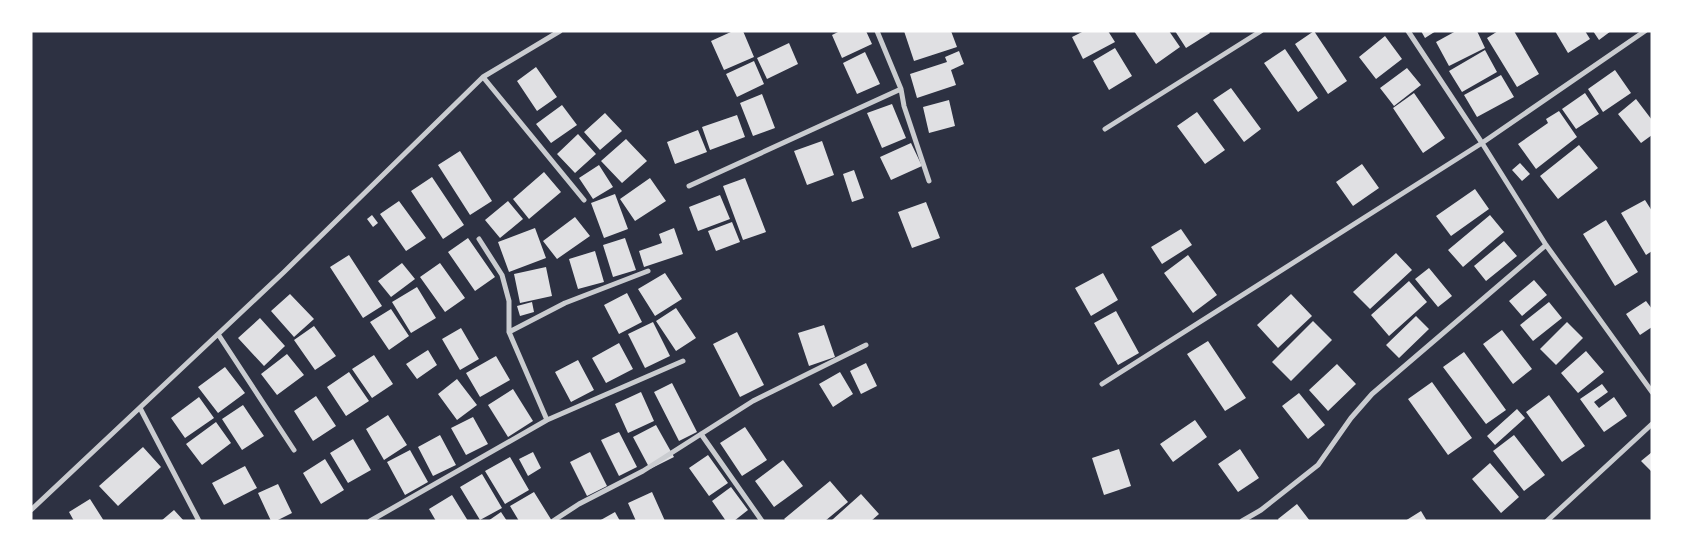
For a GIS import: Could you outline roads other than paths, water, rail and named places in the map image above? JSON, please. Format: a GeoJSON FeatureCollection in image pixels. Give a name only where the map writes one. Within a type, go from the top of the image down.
{"type":"FeatureCollection","features":[{"type":"Feature","properties":{"kind":"street"},"geometry":{"type":"LineString","coordinates":[[31,510],[284,272],[483,77],[560,31]]}},
{"type":"Feature","properties":{"kind":"street"},"geometry":{"type":"LineString","coordinates":[[876,31],[901,89],[904,106],[929,181]]}},
{"type":"Feature","properties":{"kind":"street"},"geometry":{"type":"LineString","coordinates":[[1105,129],[1261,31]]}},
{"type":"Feature","properties":{"kind":"street"},"geometry":{"type":"LineString","coordinates":[[1408,31],[1546,245],[1652,392]]}},
{"type":"Feature","properties":{"kind":"street"},"geometry":{"type":"LineString","coordinates":[[1102,384],[1482,143],[1645,31]]}},
{"type":"Feature","properties":{"kind":"street"},"geometry":{"type":"LineString","coordinates":[[483,77],[584,200]]}},
{"type":"Feature","properties":{"kind":"street"},"geometry":{"type":"LineString","coordinates":[[689,186],[901,89]]}},
{"type":"Feature","properties":{"kind":"street"},"geometry":{"type":"LineString","coordinates":[[479,239],[502,275],[508,301],[509,332],[548,420]]}},
{"type":"Feature","properties":{"kind":"street"},"geometry":{"type":"LineString","coordinates":[[1242,521],[1261,510],[1318,465],[1351,418],[1372,394],[1546,245]]}},
{"type":"Feature","properties":{"kind":"street"},"geometry":{"type":"LineString","coordinates":[[509,332],[564,303],[648,271]]}},
{"type":"Feature","properties":{"kind":"street"},"geometry":{"type":"LineString","coordinates":[[218,334],[294,450]]}},
{"type":"Feature","properties":{"kind":"street"},"geometry":{"type":"LineString","coordinates":[[553,521],[579,504],[643,471],[753,401],[866,345]]}},
{"type":"Feature","properties":{"kind":"street"},"geometry":{"type":"LineString","coordinates":[[370,521],[548,420],[683,360]]}},
{"type":"Feature","properties":{"kind":"street"},"geometry":{"type":"LineString","coordinates":[[140,408],[199,521]]}},
{"type":"Feature","properties":{"kind":"street"},"geometry":{"type":"LineString","coordinates":[[1547,521],[1652,424]]}},
{"type":"Feature","properties":{"kind":"street"},"geometry":{"type":"LineString","coordinates":[[701,434],[760,520]]}}]}
